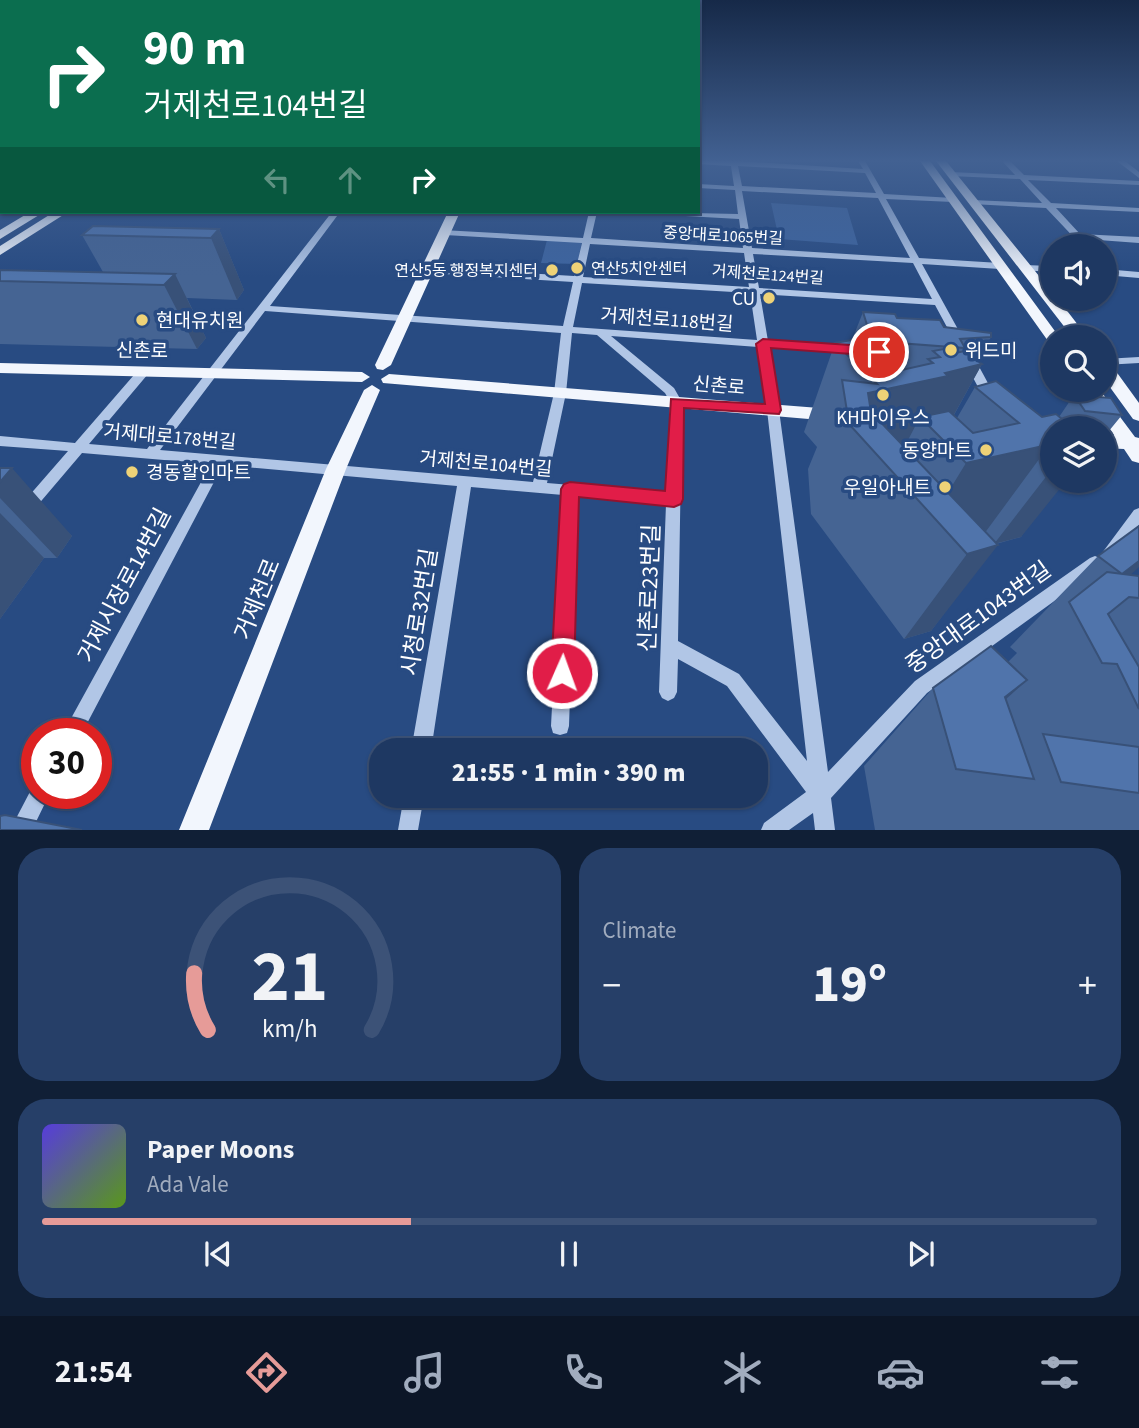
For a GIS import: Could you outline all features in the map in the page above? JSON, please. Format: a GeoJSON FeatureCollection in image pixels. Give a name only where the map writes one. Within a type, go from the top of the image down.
{"type":"FeatureCollection","features":[{"type":"Feature","properties":{"kind":"main road"},"geometry":{"type":"LineString","coordinates":[[953,200],[1043,325]]}},
{"type":"Feature","properties":{"kind":"main road"},"geometry":{"type":"LineString","coordinates":[[972,202],[1070,325]]}},
{"type":"Feature","properties":{"kind":"main road"},"geometry":{"type":"LineString","coordinates":[[0,234],[35,214]]}},
{"type":"Feature","properties":{"kind":"main road"},"geometry":{"type":"LineString","coordinates":[[0,251],[59,214]]}},
{"type":"Feature","properties":{"kind":"main road","name":"거제천로"},"geometry":{"type":"LineString","coordinates":[[194,830],[337,469],[376,378],[453,214]]}},
{"type":"Feature","properties":{"kind":"main road","name":"신촌로"},"geometry":{"type":"LineString","coordinates":[[2,370],[214,372],[376,378],[849,417]]}},
{"type":"Feature","properties":{"kind":"main road"},"geometry":{"type":"LineString","coordinates":[[1117,385],[1139,415]]}},
{"type":"Feature","properties":{"kind":"main road"},"geometry":{"type":"LineString","coordinates":[[1100,402],[1136,448]]}},
{"type":"Feature","properties":{"kind":"main road"},"geometry":{"type":"LineString","coordinates":[[1117,444],[1136,448]]}},
{"type":"Feature","properties":{"kind":"street"},"geometry":{"type":"LineString","coordinates":[[740,200],[774,410],[825,830]]}},
{"type":"Feature","properties":{"kind":"street"},"geometry":{"type":"LineString","coordinates":[[883,200],[997,410]]}},
{"type":"Feature","properties":{"kind":"street"},"geometry":{"type":"LineString","coordinates":[[948,200],[953,200]]}},
{"type":"Feature","properties":{"kind":"street"},"geometry":{"type":"LineString","coordinates":[[1043,200],[1076,234]]}},
{"type":"Feature","properties":{"kind":"street"},"geometry":{"type":"LineString","coordinates":[[972,202],[1139,209]]}},
{"type":"Feature","properties":{"kind":"street"},"geometry":{"type":"LineString","coordinates":[[151,453],[334,214]]}},
{"type":"Feature","properties":{"kind":"street"},"geometry":{"type":"LineString","coordinates":[[539,487],[560,393],[567,330],[593,214]]}},
{"type":"Feature","properties":{"kind":"street"},"geometry":{"type":"LineString","coordinates":[[687,214],[743,217]]}},
{"type":"Feature","properties":{"kind":"street","name":"중앙대로1065번길"},"geometry":{"type":"LineString","coordinates":[[445,232],[1000,266]]}},
{"type":"Feature","properties":{"kind":"street"},"geometry":{"type":"LineString","coordinates":[[1117,239],[1139,240]]}},
{"type":"Feature","properties":{"kind":"street"},"geometry":{"type":"LineString","coordinates":[[1024,268],[1040,269]]}},
{"type":"Feature","properties":{"kind":"street","name":"거제천로124번길"},"geometry":{"type":"LineString","coordinates":[[427,270],[938,302]]}},
{"type":"Feature","properties":{"kind":"street"},"geometry":{"type":"LineString","coordinates":[[1117,274],[1139,275]]}},
{"type":"Feature","properties":{"kind":"street","name":"거제천로118번길"},"geometry":{"type":"LineString","coordinates":[[262,308],[867,351]]}},
{"type":"Feature","properties":{"kind":"street","name":"신촌로"},"geometry":{"type":"LineString","coordinates":[[600,332],[670,391],[676,402]]}},
{"type":"Feature","properties":{"kind":"street"},"geometry":{"type":"LineString","coordinates":[[956,357],[969,358]]}},
{"type":"Feature","properties":{"kind":"street"},"geometry":{"type":"LineString","coordinates":[[1117,361],[1139,360]]}},
{"type":"Feature","properties":{"kind":"street"},"geometry":{"type":"LineString","coordinates":[[15,524],[77,447],[144,371]]}},
{"type":"Feature","properties":{"kind":"street","name":"신촌로23번길"},"geometry":{"type":"LineString","coordinates":[[668,692],[676,402]]}},
{"type":"Feature","properties":{"kind":"street","name":"거제대로178번길"},"geometry":{"type":"LineString","coordinates":[[0,440],[337,469]]}},
{"type":"Feature","properties":{"kind":"street","name":"거제시장로14번길"},"geometry":{"type":"LineString","coordinates":[[80,718],[220,459]]}},
{"type":"Feature","properties":{"kind":"street","name":"거제천로104번길"},"geometry":{"type":"LineString","coordinates":[[337,469],[674,499]]}},
{"type":"Feature","properties":{"kind":"street","name":"시청로32번길"},"geometry":{"type":"LineString","coordinates":[[423,738],[465,481]]}},
{"type":"Feature","properties":{"kind":"street"},"geometry":{"type":"LineString","coordinates":[[560,726],[570,489]]}},
{"type":"Feature","properties":{"kind":"street","name":"중앙대로1043번길"},"geometry":{"type":"LineString","coordinates":[[771,830],[820,795],[920,687],[1109,553],[1139,514]]}},
{"type":"Feature","properties":{"kind":"street"},"geometry":{"type":"LineString","coordinates":[[1109,553],[1129,558]]}},
{"type":"Feature","properties":{"kind":"street"},"geometry":{"type":"LineString","coordinates":[[670,646],[733,680],[820,795]]}},
{"type":"Feature","properties":{"kind":"street"},"geometry":{"type":"LineString","coordinates":[[408,830],[412,808]]}},
{"type":"Feature","properties":{"kind":"street"},"geometry":{"type":"LineString","coordinates":[[17,829],[30,809]]}},
{"type":"Feature","properties":{"kind":"shaded area"},"geometry":{"type":"Polygon","coordinates":[[[771,203],[847,208],[858,245],[779,239],[771,203]]]}},
{"type":"Feature","properties":{"kind":"shaded area"},"geometry":{"type":"Polygon","coordinates":[[[547,240],[582,242],[577,264],[541,263],[547,240]]]}},
{"type":"Feature","properties":{"kind":"building"},"geometry":{"type":"Polygon","coordinates":[[[93,226],[219,229],[211,238],[82,235],[93,226]]]}},
{"type":"Feature","properties":{"kind":"building"},"geometry":{"type":"Polygon","coordinates":[[[0,270],[175,274],[164,285],[0,281],[0,270]]]}},
{"type":"Feature","properties":{"kind":"building"},"geometry":{"type":"Polygon","coordinates":[[[863,312],[895,314],[897,318],[940,320],[944,327],[991,333],[991,337],[960,339],[965,348],[872,341],[863,312]]]}},
{"type":"Feature","properties":{"kind":"building"},"geometry":{"type":"Polygon","coordinates":[[[857,339],[893,372],[933,363],[928,359],[940,357],[933,351],[949,348],[955,353],[965,351],[982,364],[945,373],[948,376],[868,393],[871,412],[998,545],[967,554],[849,424],[842,380],[877,384],[835,343],[857,339]]]}},
{"type":"Feature","properties":{"kind":"building"},"geometry":{"type":"Polygon","coordinates":[[[996,381],[1041,416],[1040,447],[966,463],[920,417],[949,411],[973,433],[1019,423],[975,387],[996,381]]]}},
{"type":"Feature","properties":{"kind":"building"},"geometry":{"type":"Polygon","coordinates":[[[1079,402],[1114,402],[1122,415],[1085,411],[1079,402]]]}},
{"type":"Feature","properties":{"kind":"building"},"geometry":{"type":"Polygon","coordinates":[[[0,468],[12,468],[0,482],[0,468]]]}},
{"type":"Feature","properties":{"kind":"building"},"geometry":{"type":"Polygon","coordinates":[[[1139,526],[1139,561],[1122,574],[1098,556],[1139,526]]]}},
{"type":"Feature","properties":{"kind":"building"},"geometry":{"type":"Polygon","coordinates":[[[1107,572],[1139,576],[1139,598],[1129,597],[1108,614],[1139,667],[1139,709],[1117,664],[1102,663],[1069,602],[1107,572]]]}},
{"type":"Feature","properties":{"kind":"building"},"geometry":{"type":"Polygon","coordinates":[[[991,646],[1027,680],[1005,697],[1034,779],[956,769],[933,688],[991,646]]]}},
{"type":"Feature","properties":{"kind":"building"},"geometry":{"type":"Polygon","coordinates":[[[1043,734],[1139,747],[1139,793],[1061,782],[1043,734]]]}},
{"type":"Feature","properties":{"kind":"building"},"geometry":{"type":"Polygon","coordinates":[[[0,816],[82,830],[0,830],[0,816]]]}},
{"type":"Feature","properties":{"kind":"place","name":"연산5치안센터"},"geometry":{"type":"Point","coordinates":[577,268]}},
{"type":"Feature","properties":{"kind":"place","name":"연산5동 행정복지센터"},"geometry":{"type":"Point","coordinates":[552,270]}},
{"type":"Feature","properties":{"kind":"place","name":"CU"},"geometry":{"type":"Point","coordinates":[769,298]}},
{"type":"Feature","properties":{"kind":"place","name":"현대유치원"},"geometry":{"type":"Point","coordinates":[142,320]}},
{"type":"Feature","properties":{"kind":"place","name":"위드미"},"geometry":{"type":"Point","coordinates":[951,350]}},
{"type":"Feature","properties":{"kind":"place","name":"KH마이우스"},"geometry":{"type":"Point","coordinates":[883,395]}},
{"type":"Feature","properties":{"kind":"place","name":"동양마트"},"geometry":{"type":"Point","coordinates":[986,450]}},
{"type":"Feature","properties":{"kind":"place","name":"경동할인마트"},"geometry":{"type":"Point","coordinates":[132,472]}},
{"type":"Feature","properties":{"kind":"place","name":"우일아내트"},"geometry":{"type":"Point","coordinates":[945,487]}},
{"type":"Feature","properties":{"kind":"route"},"geometry":{"type":"LineString","coordinates":[[562,673],[570,489],[674,499],[676,402],[774,410],[763,344],[879,352]]}}]}
